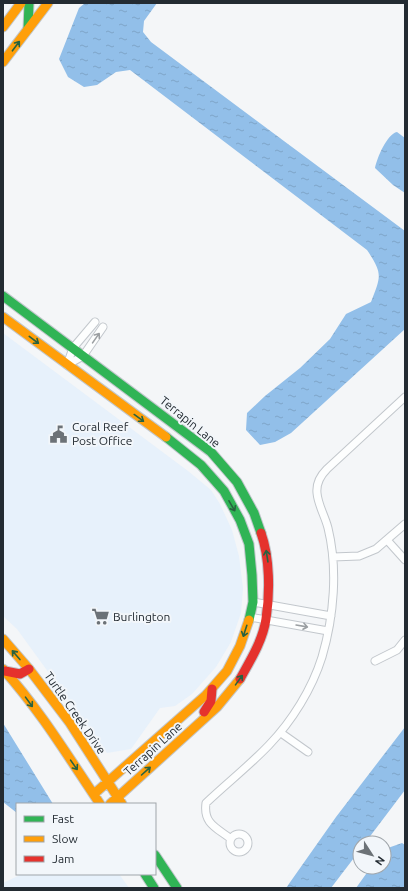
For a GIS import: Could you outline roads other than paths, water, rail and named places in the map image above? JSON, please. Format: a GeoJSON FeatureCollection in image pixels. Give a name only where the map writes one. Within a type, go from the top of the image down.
{"type":"FeatureCollection","features":[{"type":"Feature","properties":{"kind":"street"},"geometry":{"type":"LineString","coordinates":[[3,27],[21,3]]}},
{"type":"Feature","properties":{"kind":"street"},"geometry":{"type":"LineString","coordinates":[[28,29],[29,3]]}},
{"type":"Feature","properties":{"kind":"street"},"geometry":{"type":"LineString","coordinates":[[3,62],[48,3]]}},
{"type":"Feature","properties":{"kind":"street","name":"Terrapin Lane"},"geometry":{"type":"LineString","coordinates":[[3,296],[211,452],[237,482],[254,513],[264,542],[269,573],[266,620],[255,652],[240,679],[217,707],[189,732],[120,800]]}},
{"type":"Feature","properties":{"kind":"street","name":"Terrapin Lane"},"geometry":{"type":"LineString","coordinates":[[3,317],[167,438],[201,465],[224,491],[240,520],[249,544],[253,602],[250,617],[240,646],[227,671],[212,689],[94,794]]}},
{"type":"Feature","properties":{"kind":"street"},"geometry":{"type":"LineString","coordinates":[[67,365],[73,348],[95,322]]}},
{"type":"Feature","properties":{"kind":"street"},"geometry":{"type":"LineString","coordinates":[[67,365],[83,356],[103,328]]}},
{"type":"Feature","properties":{"kind":"street"},"geometry":{"type":"LineString","coordinates":[[232,839],[208,821],[205,812],[206,803],[269,746],[281,733],[292,717],[313,679],[322,657],[331,616],[334,586],[333,557],[328,527],[317,493],[321,475],[405,397]]}},
{"type":"Feature","properties":{"kind":"street"},"geometry":{"type":"LineString","coordinates":[[333,557],[359,556],[376,549],[405,524]]}},
{"type":"Feature","properties":{"kind":"street"},"geometry":{"type":"LineString","coordinates":[[387,540],[405,560]]}},
{"type":"Feature","properties":{"kind":"street"},"geometry":{"type":"LineString","coordinates":[[253,602],[331,616]]}},
{"type":"Feature","properties":{"kind":"street"},"geometry":{"type":"LineString","coordinates":[[250,617],[328,631]]}},
{"type":"Feature","properties":{"kind":"street","name":"Turtle Creek Drive"},"geometry":{"type":"LineString","coordinates":[[3,639],[70,723],[120,800]]}},
{"type":"Feature","properties":{"kind":"street"},"geometry":{"type":"LineString","coordinates":[[375,661],[397,650],[405,640]]}},
{"type":"Feature","properties":{"kind":"street"},"geometry":{"type":"LineString","coordinates":[[4,670],[20,674],[29,670]]}},
{"type":"Feature","properties":{"kind":"street"},"geometry":{"type":"LineString","coordinates":[[4,670],[54,736],[99,803]]}},
{"type":"Feature","properties":{"kind":"street"},"geometry":{"type":"LineString","coordinates":[[189,732],[211,703],[213,695],[212,689]]}},
{"type":"Feature","properties":{"kind":"street"},"geometry":{"type":"LineString","coordinates":[[281,733],[308,752]]}},
{"type":"Feature","properties":{"kind":"street"},"geometry":{"type":"LineString","coordinates":[[156,856],[177,888]]}},
{"type":"Feature","properties":{"kind":"street"},"geometry":{"type":"LineString","coordinates":[[145,875],[154,888]]}},
{"type":"Feature","properties":{"kind":"water"},"geometry":{"type":"Polygon","coordinates":[[[85,3],[157,3],[144,21],[143,32],[151,42],[405,231],[405,329],[291,433],[275,442],[260,445],[246,430],[247,413],[265,396],[300,368],[330,339],[346,314],[371,302],[377,286],[379,275],[376,265],[367,250],[130,70],[116,72],[97,85],[84,87],[68,77],[59,59],[79,8],[85,3]]]}},
{"type":"Feature","properties":{"kind":"water"},"geometry":{"type":"Polygon","coordinates":[[[397,132],[405,138],[405,193],[393,185],[375,168],[380,153],[386,142],[393,134],[397,132]]]}},
{"type":"Feature","properties":{"kind":"water"},"geometry":{"type":"Polygon","coordinates":[[[3,723],[52,803],[16,803],[16,812],[3,802],[3,723]]]}},
{"type":"Feature","properties":{"kind":"water"},"geometry":{"type":"Polygon","coordinates":[[[405,727],[405,790],[371,835],[352,835],[352,860],[331,888],[286,888],[336,817],[405,727]]]}},
{"type":"Feature","properties":{"kind":"water"},"geometry":{"type":"Polygon","coordinates":[[[402,843],[405,845],[405,888],[356,888],[365,875],[392,875],[392,847],[402,843]]]}},
{"type":"Feature","properties":{"kind":"place","name":"Coral Reef Post Office"},"geometry":{"type":"Point","coordinates":[59,434]}},
{"type":"Feature","properties":{"kind":"place","name":"Burlington"},"geometry":{"type":"Point","coordinates":[100,617]}}]}
